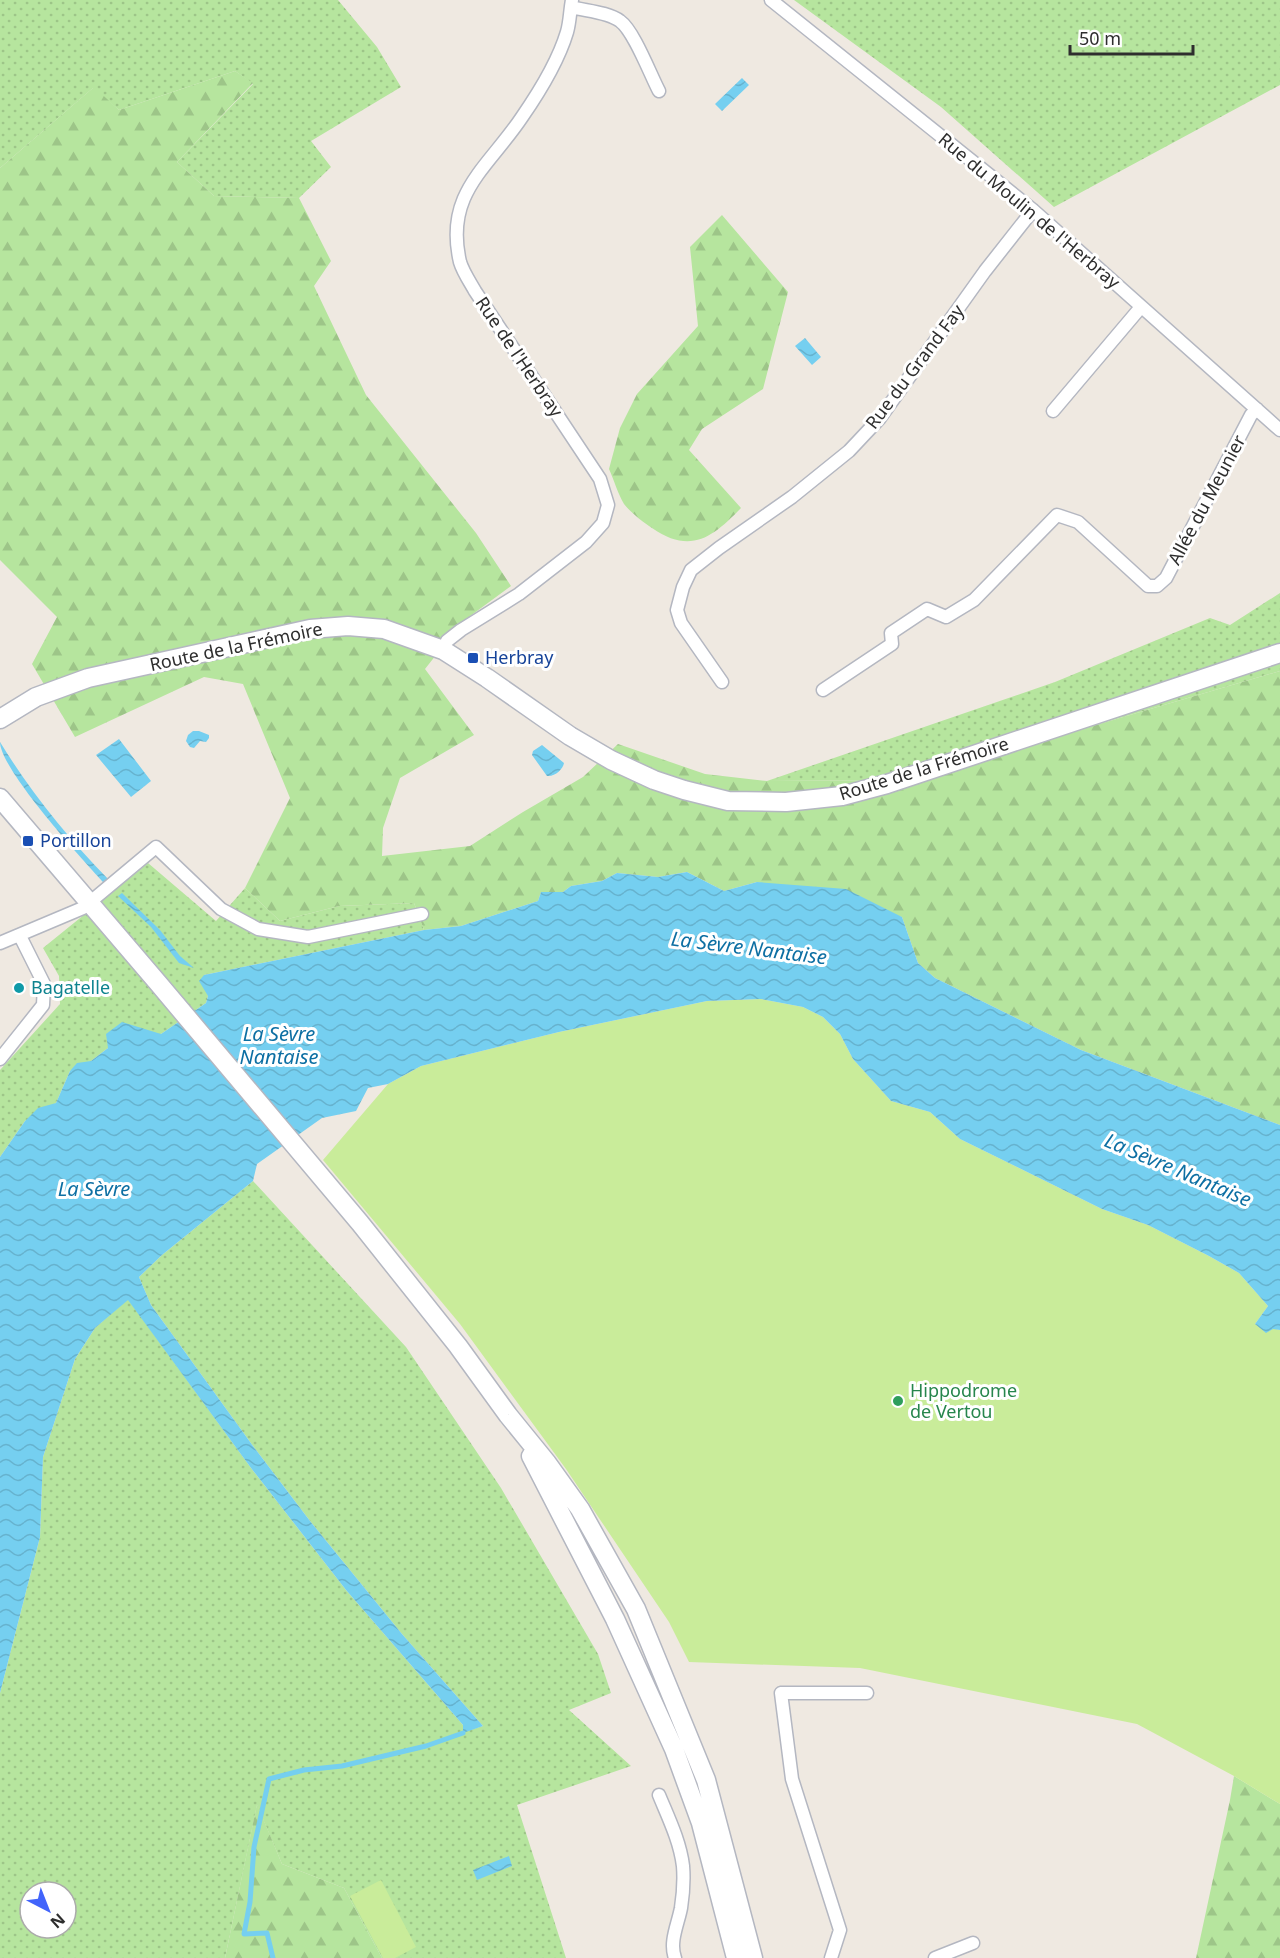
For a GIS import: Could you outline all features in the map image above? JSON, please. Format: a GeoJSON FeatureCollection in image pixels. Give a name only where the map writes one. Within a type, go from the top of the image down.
{"type":"FeatureCollection","features":[{"type":"Feature","properties":{"kind":"street","name":"Rue du Moulin de l'Herbray"},"geometry":{"type":"LineString","coordinates":[[771,0],[1033,210],[1280,430]]}},
{"type":"Feature","properties":{"kind":"street","name":"Rue de l'Herbray"},"geometry":{"type":"LineString","coordinates":[[442,650],[447,641],[461,630],[519,594],[586,543],[603,523],[608,505],[600,479],[475,291],[461,264],[457,217],[463,197],[522,118],[548,76],[567,32],[572,4],[619,20],[628,28],[659,91]]}},
{"type":"Feature","properties":{"kind":"street","name":"Rue du Grand Fay"},"geometry":{"type":"LineString","coordinates":[[722,682],[681,624],[677,610],[683,586],[691,570],[792,497],[849,451],[880,418],[1033,210]]}},
{"type":"Feature","properties":{"kind":"street"},"geometry":{"type":"LineString","coordinates":[[1053,411],[1141,307]]}},
{"type":"Feature","properties":{"kind":"street","name":"Allée du Meunier"},"geometry":{"type":"LineString","coordinates":[[823,690],[892,644],[891,633],[927,609],[946,617],[974,600],[1057,515],[1078,522],[1148,586],[1157,586],[1166,578],[1251,415],[1257,409]]}},
{"type":"Feature","properties":{"kind":"street","name":"Route de la Frémoire"},"geometry":{"type":"LineString","coordinates":[[0,719],[36,697],[88,678],[310,629],[348,626],[384,629],[442,650],[487,678],[570,736],[611,760],[654,780],[728,801],[786,802],[842,796],[887,784],[1280,653]]}},
{"type":"Feature","properties":{"kind":"street"},"geometry":{"type":"LineString","coordinates":[[0,798],[306,1159],[458,1346],[580,1509],[636,1609],[706,1780],[753,1958]]}},
{"type":"Feature","properties":{"kind":"street"},"geometry":{"type":"LineString","coordinates":[[0,943],[83,908],[156,847],[221,909],[258,929],[308,936],[422,914]]}},
{"type":"Feature","properties":{"kind":"street"},"geometry":{"type":"LineString","coordinates":[[0,1059],[43,1005],[44,984],[20,936]]}},
{"type":"Feature","properties":{"kind":"street"},"geometry":{"type":"LineString","coordinates":[[508,1415],[610,1610],[674,1749],[700,1823],[736,1958]]}},
{"type":"Feature","properties":{"kind":"street"},"geometry":{"type":"LineString","coordinates":[[831,1958],[840,1930],[792,1779],[781,1693],[867,1693]]}},
{"type":"Feature","properties":{"kind":"street"},"geometry":{"type":"LineString","coordinates":[[659,1795],[683,1866],[681,1906],[673,1941],[675,1958]]}},
{"type":"Feature","properties":{"kind":"street"},"geometry":{"type":"LineString","coordinates":[[935,1958],[973,1943]]}},
{"type":"Feature","properties":{"kind":"green space"},"geometry":{"type":"Polygon","coordinates":[[[0,0],[338,0],[377,47],[401,87],[311,141],[331,167],[299,198],[214,196],[177,162],[253,84],[235,71],[119,110],[93,88],[0,168],[0,0]]]}},
{"type":"Feature","properties":{"kind":"green space"},"geometry":{"type":"Polygon","coordinates":[[[794,0],[1280,0],[1280,85],[1054,207],[941,107],[794,0]]]}},
{"type":"Feature","properties":{"kind":"green space"},"geometry":{"type":"Polygon","coordinates":[[[235,71],[253,83],[177,162],[214,196],[299,198],[331,261],[314,286],[366,395],[476,533],[511,586],[462,622],[425,669],[474,735],[400,778],[383,828],[382,856],[470,846],[583,777],[618,744],[705,774],[767,781],[909,780],[1280,671],[1280,1125],[1081,1050],[935,978],[918,963],[902,917],[757,882],[724,891],[687,872],[658,877],[617,873],[602,881],[571,886],[563,892],[541,892],[538,901],[461,926],[424,930],[414,903],[339,906],[280,921],[245,888],[290,798],[243,684],[204,677],[75,737],[32,664],[57,617],[0,560],[0,168],[94,87],[119,110],[235,71]]]}},
{"type":"Feature","properties":{"kind":"green space"},"geometry":{"type":"Polygon","coordinates":[[[722,215],[788,292],[763,389],[702,429],[689,450],[741,508],[711,534],[690,541],[678,540],[652,528],[630,511],[622,500],[609,469],[620,428],[637,394],[698,326],[690,247],[722,215]]]}},
{"type":"Feature","properties":{"kind":"green space"},"geometry":{"type":"Polygon","coordinates":[[[1280,593],[1280,671],[909,780],[767,781],[1055,682],[1210,618],[1230,625],[1280,593]]]}},
{"type":"Feature","properties":{"kind":"green space"},"geometry":{"type":"Polygon","coordinates":[[[148,863],[216,921],[245,888],[280,921],[339,906],[414,903],[424,930],[204,975],[208,996],[206,1003],[161,1034],[108,1048],[91,1061],[70,1071],[56,1103],[25,1121],[0,1157],[0,1070],[60,1004],[59,976],[43,948],[148,863]]]}},
{"type":"Feature","properties":{"kind":"green space","name":"Hippodrome de Vertou"},"geometry":{"type":"Polygon","coordinates":[[[761,999],[803,1007],[823,1017],[840,1034],[853,1059],[891,1101],[930,1112],[960,1139],[1102,1209],[1148,1225],[1209,1256],[1239,1273],[1268,1306],[1255,1324],[1280,1330],[1280,1804],[1234,1776],[1137,1724],[860,1668],[689,1662],[669,1622],[566,1469],[460,1324],[323,1160],[388,1084],[421,1066],[559,1032],[707,1001],[761,999]]]}},
{"type":"Feature","properties":{"kind":"green space"},"geometry":{"type":"Polygon","coordinates":[[[253,1181],[406,1347],[501,1488],[598,1654],[611,1693],[569,1710],[631,1766],[517,1805],[566,1958],[382,1958],[344,1888],[282,1864],[257,1805],[225,1958],[0,1958],[0,1693],[40,1537],[43,1457],[75,1359],[95,1328],[128,1299],[251,1468],[346,1590],[463,1725],[463,1732],[483,1726],[402,1634],[310,1521],[151,1305],[139,1277],[162,1255],[253,1181]]]}},
{"type":"Feature","properties":{"kind":"green space"},"geometry":{"type":"Polygon","coordinates":[[[1234,1776],[1280,1804],[1280,1958],[1196,1958],[1234,1776]]]}},
{"type":"Feature","properties":{"kind":"green space"},"geometry":{"type":"Polygon","coordinates":[[[257,1804],[282,1864],[344,1888],[382,1958],[225,1958],[257,1804]]]}},
{"type":"Feature","properties":{"kind":"green space"},"geometry":{"type":"Polygon","coordinates":[[[381,1880],[416,1947],[395,1958],[383,1958],[350,1896],[381,1880]]]}},
{"type":"Feature","properties":{"kind":"water"},"geometry":{"type":"Polygon","coordinates":[[[742,78],[749,85],[722,111],[715,104],[742,78]]]}},
{"type":"Feature","properties":{"kind":"water"},"geometry":{"type":"Polygon","coordinates":[[[805,338],[821,357],[812,365],[795,346],[805,338]]]}},
{"type":"Feature","properties":{"kind":"water"},"geometry":{"type":"Polygon","coordinates":[[[193,731],[209,735],[209,738],[206,742],[200,741],[194,748],[190,747],[186,741],[188,735],[193,731]]]}},
{"type":"Feature","properties":{"kind":"water"},"geometry":{"type":"Polygon","coordinates":[[[119,739],[151,781],[131,797],[96,755],[119,739]]]}},
{"type":"Feature","properties":{"kind":"water"},"geometry":{"type":"Polygon","coordinates":[[[0,742],[50,813],[108,879],[104,883],[61,835],[27,792],[13,772],[0,742]]]}},
{"type":"Feature","properties":{"kind":"water"},"geometry":{"type":"Polygon","coordinates":[[[542,745],[564,763],[556,774],[547,776],[532,755],[533,751],[542,745]]]}},
{"type":"Feature","properties":{"kind":"water","name":"La Sèvre Nantaise"},"geometry":{"type":"Polygon","coordinates":[[[687,872],[724,891],[757,882],[846,889],[902,917],[918,963],[935,978],[1081,1050],[1280,1125],[1280,1330],[1273,1329],[1266,1333],[1255,1324],[1268,1306],[1239,1273],[1148,1225],[1102,1209],[960,1139],[930,1112],[891,1101],[853,1059],[840,1034],[823,1017],[803,1007],[761,999],[707,1001],[559,1032],[421,1066],[388,1084],[368,1088],[356,1111],[322,1118],[257,1164],[253,1181],[162,1255],[139,1277],[151,1305],[310,1521],[402,1634],[483,1726],[463,1733],[463,1725],[346,1590],[251,1468],[128,1300],[95,1328],[75,1359],[43,1457],[40,1537],[0,1693],[0,1157],[25,1121],[38,1108],[56,1103],[70,1071],[77,1063],[91,1061],[108,1048],[106,1034],[122,1022],[161,1034],[206,1003],[208,996],[199,981],[204,975],[424,930],[461,926],[538,901],[541,892],[563,892],[571,886],[602,881],[617,873],[658,877],[687,872]]]}},
{"type":"Feature","properties":{"kind":"water"},"geometry":{"type":"Polygon","coordinates":[[[122,893],[194,968],[179,963],[151,927],[118,896],[122,893]]]}},
{"type":"Feature","properties":{"kind":"water"},"geometry":{"type":"Polygon","coordinates":[[[509,1856],[512,1866],[477,1880],[473,1870],[509,1856]]]}},
{"type":"Feature","properties":{"kind":"waterway"},"geometry":{"type":"LineString","coordinates":[[273,1958],[267,1933],[244,1934],[250,1902],[254,1847],[269,1779],[304,1770],[342,1766],[426,1746],[463,1733]]}},
{"type":"Feature","properties":{"kind":"place","name":"Herbray"},"geometry":{"type":"Point","coordinates":[473,658]}},
{"type":"Feature","properties":{"kind":"place","name":"Portillon"},"geometry":{"type":"Point","coordinates":[28,841]}},
{"type":"Feature","properties":{"kind":"place","name":"Bagatelle"},"geometry":{"type":"Point","coordinates":[19,988]}},
{"type":"Feature","properties":{"kind":"place","name":"Hippodrome de Vertou"},"geometry":{"type":"Point","coordinates":[898,1401]}},
{"type":"Feature","properties":{"kind":"water label","name":"La Sèvre"},"geometry":{"type":"Point","coordinates":[94,1189]}}]}
